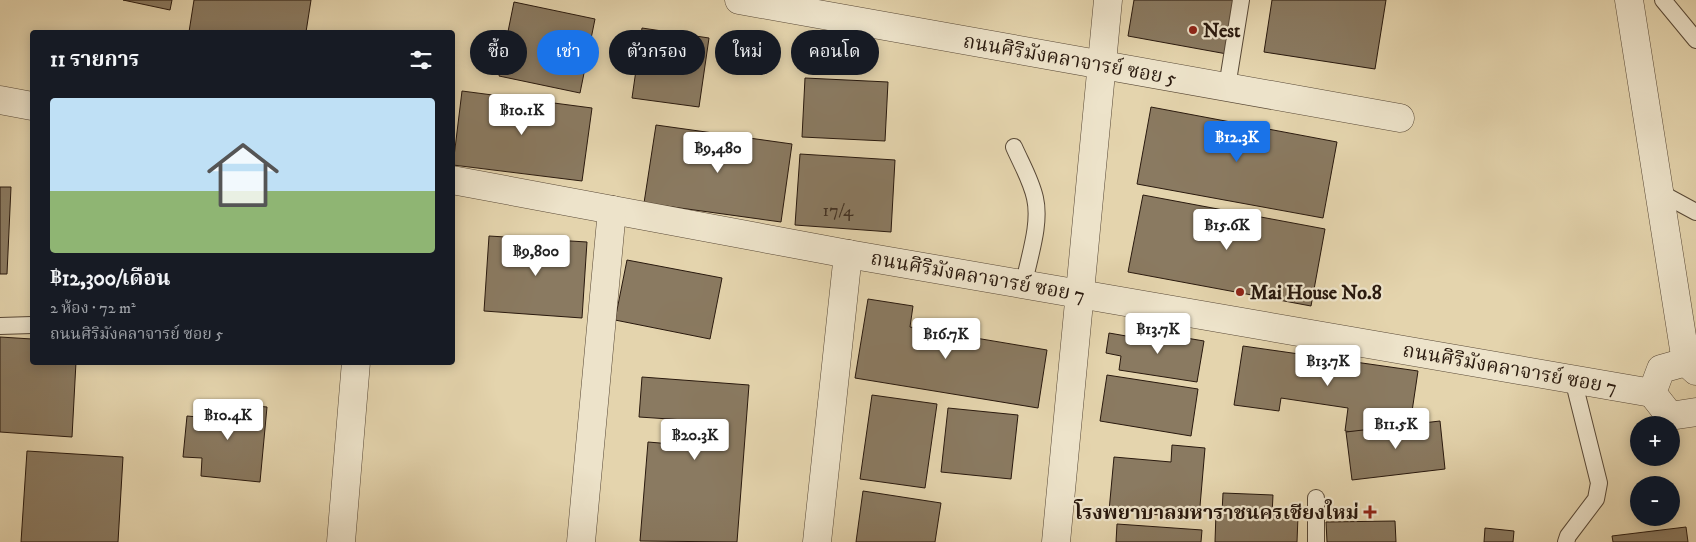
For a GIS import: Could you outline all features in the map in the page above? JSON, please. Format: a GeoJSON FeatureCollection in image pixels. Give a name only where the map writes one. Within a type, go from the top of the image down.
{"type":"FeatureCollection","features":[{"type":"Feature","properties":{"kind":"street","name":"ถนนศิริมังคลาจารย์ ซอย 5"},"geometry":{"type":"LineString","coordinates":[[739,0],[1400,118]]}},
{"type":"Feature","properties":{"kind":"street"},"geometry":{"type":"LineString","coordinates":[[1056,542],[1108,0]]}},
{"type":"Feature","properties":{"kind":"street"},"geometry":{"type":"LineString","coordinates":[[1629,0],[1660,192],[1691,366],[1661,369],[1652,393],[1670,416],[1696,412]]}},
{"type":"Feature","properties":{"kind":"street"},"geometry":{"type":"LineString","coordinates":[[0,100],[30,106]]}},
{"type":"Feature","properties":{"kind":"street","name":"ถนนศิริมังคลาจารย์ ซอย 7"},"geometry":{"type":"LineString","coordinates":[[455,181],[848,254],[1652,393]]}},
{"type":"Feature","properties":{"kind":"street"},"geometry":{"type":"LineString","coordinates":[[581,542],[612,210]]}},
{"type":"Feature","properties":{"kind":"street"},"geometry":{"type":"LineString","coordinates":[[816,542],[848,254]]}},
{"type":"Feature","properties":{"kind":"street"},"geometry":{"type":"LineString","coordinates":[[342,542],[356,365]]}},
{"type":"Feature","properties":{"kind":"lane"},"geometry":{"type":"LineString","coordinates":[[1227,87],[1242,0]]}},
{"type":"Feature","properties":{"kind":"lane"},"geometry":{"type":"LineString","coordinates":[[1663,0],[1696,40]]}},
{"type":"Feature","properties":{"kind":"lane"},"geometry":{"type":"LineString","coordinates":[[1014,147],[1029,180],[1037,214],[1024,283]]}},
{"type":"Feature","properties":{"kind":"lane"},"geometry":{"type":"LineString","coordinates":[[1660,192],[1696,212]]}},
{"type":"Feature","properties":{"kind":"lane"},"geometry":{"type":"LineString","coordinates":[[0,326],[30,325]]}},
{"type":"Feature","properties":{"kind":"lane"},"geometry":{"type":"LineString","coordinates":[[1566,542],[1568,536],[1596,499],[1599,483],[1573,379]]}},
{"type":"Feature","properties":{"kind":"lane"},"geometry":{"type":"LineString","coordinates":[[1316,498],[1316,542]]}},
{"type":"Feature","properties":{"kind":"building"},"geometry":{"type":"Polygon","coordinates":[[[123,0],[172,0],[170,10],[123,0]]]}},
{"type":"Feature","properties":{"kind":"building"},"geometry":{"type":"Polygon","coordinates":[[[194,0],[311,0],[306,30],[189,30],[194,0]]]}},
{"type":"Feature","properties":{"kind":"building"},"geometry":{"type":"Polygon","coordinates":[[[1134,0],[1237,0],[1227,54],[1128,36],[1134,0]]]}},
{"type":"Feature","properties":{"kind":"building"},"geometry":{"type":"Polygon","coordinates":[[[1272,0],[1386,0],[1375,69],[1264,52],[1272,0]]]}},
{"type":"Feature","properties":{"kind":"building"},"geometry":{"type":"Polygon","coordinates":[[[514,2],[595,19],[593,30],[537,30],[537,75],[584,75],[580,93],[499,76],[527,75],[527,30],[508,30],[514,2]]]}},
{"type":"Feature","properties":{"kind":"building"},"geometry":{"type":"Polygon","coordinates":[[[705,37],[709,38],[705,66],[705,37]]]}},
{"type":"Feature","properties":{"kind":"building"},"geometry":{"type":"Polygon","coordinates":[[[635,75],[704,75],[699,107],[632,98],[635,75]]]}},
{"type":"Feature","properties":{"kind":"building"},"geometry":{"type":"Polygon","coordinates":[[[805,78],[888,82],[885,141],[802,137],[805,78]]]}},
{"type":"Feature","properties":{"kind":"building"},"geometry":{"type":"Polygon","coordinates":[[[462,91],[592,108],[582,181],[455,165],[455,149],[462,91]]]}},
{"type":"Feature","properties":{"kind":"building"},"geometry":{"type":"Polygon","coordinates":[[[1151,107],[1337,142],[1323,218],[1137,184],[1151,107]]]}},
{"type":"Feature","properties":{"kind":"building"},"geometry":{"type":"Polygon","coordinates":[[[656,125],[792,144],[781,222],[644,203],[656,125]]]}},
{"type":"Feature","properties":{"kind":"building"},"geometry":{"type":"Polygon","coordinates":[[[800,154],[895,160],[891,232],[795,225],[800,154]]]}},
{"type":"Feature","properties":{"kind":"building"},"geometry":{"type":"Polygon","coordinates":[[[0,187],[11,187],[7,274],[0,274],[0,187]]]}},
{"type":"Feature","properties":{"kind":"building"},"geometry":{"type":"Polygon","coordinates":[[[1143,195],[1325,229],[1311,306],[1128,272],[1143,195]]]}},
{"type":"Feature","properties":{"kind":"building"},"geometry":{"type":"Polygon","coordinates":[[[489,236],[587,242],[582,318],[484,311],[489,236]]]}},
{"type":"Feature","properties":{"kind":"building"},"geometry":{"type":"Polygon","coordinates":[[[627,260],[722,278],[710,339],[615,320],[627,260]]]}},
{"type":"Feature","properties":{"kind":"building"},"geometry":{"type":"Polygon","coordinates":[[[868,299],[913,306],[910,327],[1047,350],[1038,408],[855,378],[868,299]]]}},
{"type":"Feature","properties":{"kind":"building"},"geometry":{"type":"Polygon","coordinates":[[[1133,329],[1204,341],[1197,382],[1119,370],[1121,356],[1106,353],[1109,333],[1132,337],[1133,329]]]}},
{"type":"Feature","properties":{"kind":"building"},"geometry":{"type":"Polygon","coordinates":[[[0,337],[30,339],[30,365],[76,365],[72,437],[0,432],[0,337]]]}},
{"type":"Feature","properties":{"kind":"building"},"geometry":{"type":"Polygon","coordinates":[[[1243,346],[1418,371],[1410,425],[1352,432],[1345,431],[1348,408],[1281,398],[1279,411],[1234,405],[1243,346]]]}},
{"type":"Feature","properties":{"kind":"building"},"geometry":{"type":"Polygon","coordinates":[[[1107,375],[1198,389],[1191,436],[1100,421],[1107,375]]]}},
{"type":"Feature","properties":{"kind":"building"},"geometry":{"type":"Polygon","coordinates":[[[642,377],[749,385],[737,542],[640,541],[648,442],[683,445],[685,420],[639,417],[642,377]]]}},
{"type":"Feature","properties":{"kind":"building"},"geometry":{"type":"Polygon","coordinates":[[[872,395],[937,404],[925,488],[860,479],[872,395]]]}},
{"type":"Feature","properties":{"kind":"building"},"geometry":{"type":"Polygon","coordinates":[[[211,402],[267,407],[260,482],[201,476],[202,458],[183,457],[187,416],[210,418],[211,402]]]}},
{"type":"Feature","properties":{"kind":"building"},"geometry":{"type":"Polygon","coordinates":[[[948,408],[1018,415],[1011,479],[941,472],[948,408]]]}},
{"type":"Feature","properties":{"kind":"building"},"geometry":{"type":"Polygon","coordinates":[[[1440,421],[1445,469],[1352,480],[1346,432],[1440,421]]]}},
{"type":"Feature","properties":{"kind":"building"},"geometry":{"type":"Polygon","coordinates":[[[1172,445],[1205,448],[1199,518],[1109,511],[1114,457],[1171,462],[1172,445]]]}},
{"type":"Feature","properties":{"kind":"building"},"geometry":{"type":"Polygon","coordinates":[[[27,451],[123,457],[118,542],[21,542],[27,451]]]}},
{"type":"Feature","properties":{"kind":"building"},"geometry":{"type":"Polygon","coordinates":[[[863,491],[941,503],[935,542],[856,542],[863,491]]]}},
{"type":"Feature","properties":{"kind":"building"},"geometry":{"type":"Polygon","coordinates":[[[1223,493],[1273,495],[1272,515],[1222,513],[1223,493]]]}},
{"type":"Feature","properties":{"kind":"building"},"geometry":{"type":"Polygon","coordinates":[[[1216,512],[1298,516],[1297,542],[1215,542],[1216,512]]]}},
{"type":"Feature","properties":{"kind":"building"},"geometry":{"type":"Polygon","coordinates":[[[1395,521],[1396,542],[1327,542],[1326,522],[1395,521]]]}},
{"type":"Feature","properties":{"kind":"building"},"geometry":{"type":"Polygon","coordinates":[[[1117,524],[1202,530],[1201,542],[1116,542],[1117,524]]]}},
{"type":"Feature","properties":{"kind":"building"},"geometry":{"type":"Polygon","coordinates":[[[1686,527],[1688,542],[1613,542],[1612,536],[1686,527]]]}},
{"type":"Feature","properties":{"kind":"building"},"geometry":{"type":"Polygon","coordinates":[[[1485,528],[1514,531],[1513,542],[1484,542],[1485,528]]]}},
{"type":"Feature","properties":{"kind":"place","name":"Nest"},"geometry":{"type":"Point","coordinates":[1193,30]}},
{"type":"Feature","properties":{"kind":"place","name":"Mai House No.8"},"geometry":{"type":"Point","coordinates":[1240,292]}},
{"type":"Feature","properties":{"kind":"place","name":"โรงพยาบาลมหาราชนครเชียงใหม่"},"geometry":{"type":"Point","coordinates":[1370,512]}}]}
